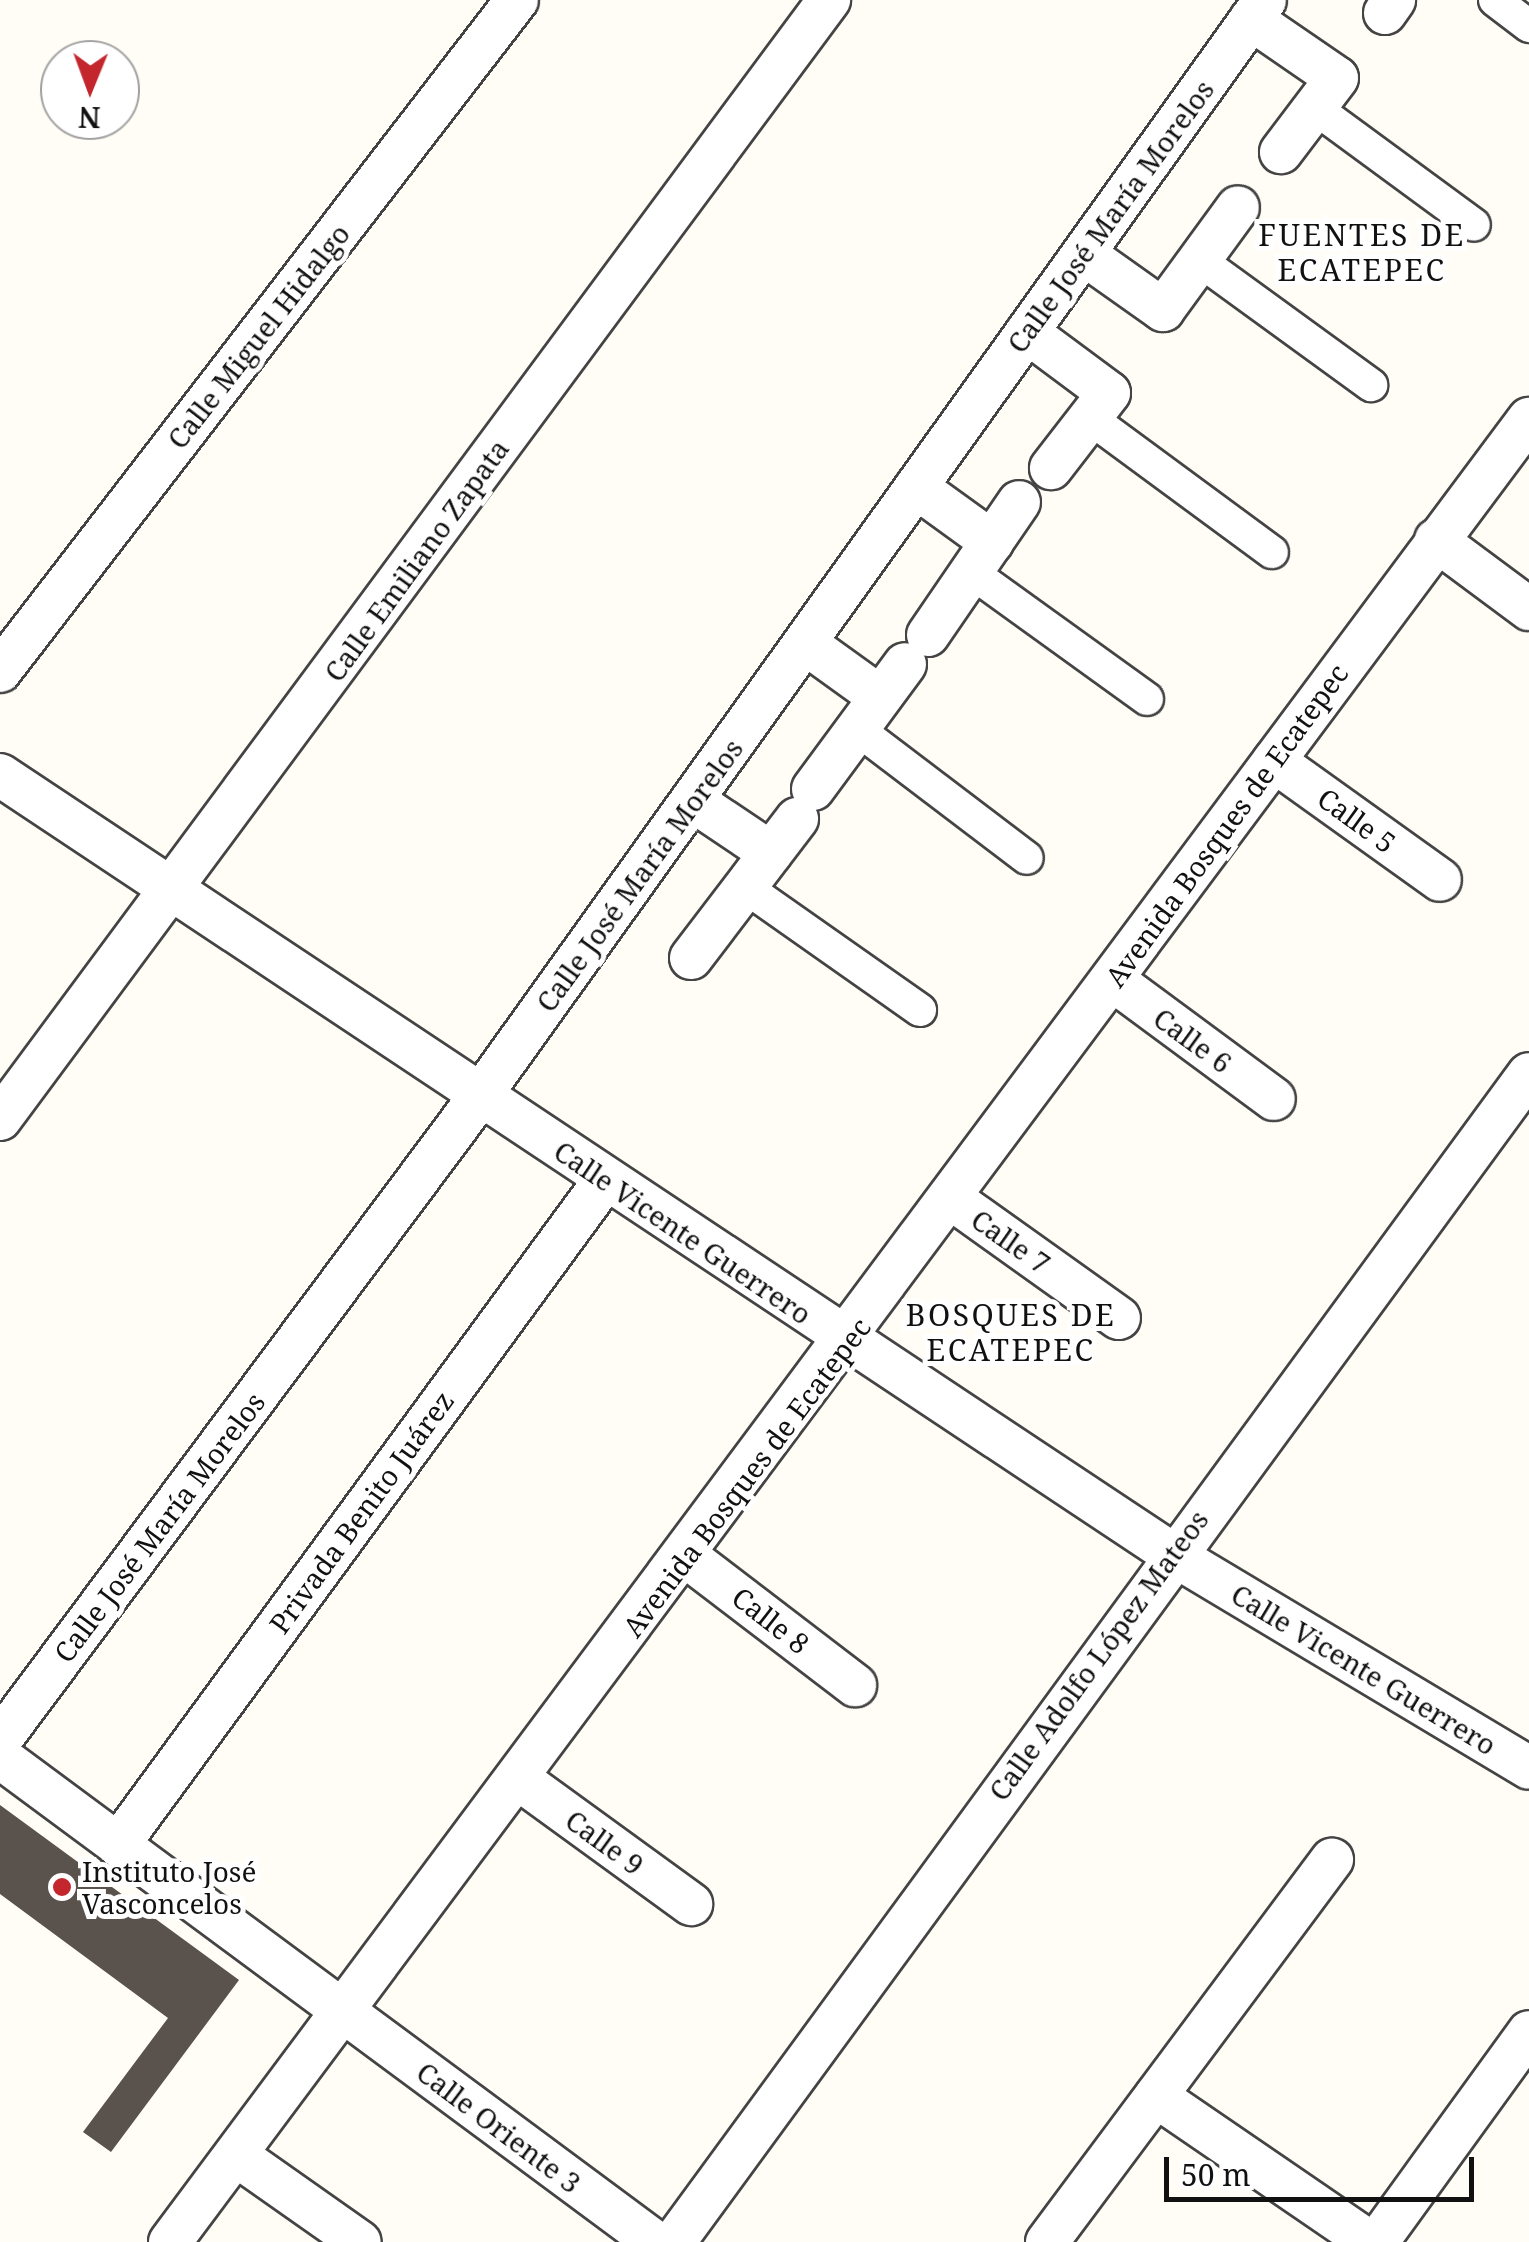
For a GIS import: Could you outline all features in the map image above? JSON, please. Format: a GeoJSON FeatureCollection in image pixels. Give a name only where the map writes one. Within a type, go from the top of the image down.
{"type":"FeatureCollection","features":[{"type":"Feature","properties":{"kind":"street","name":"Calle Miguel Hidalgo"},"geometry":{"type":"LineString","coordinates":[[0,671],[517,0]]}},
{"type":"Feature","properties":{"kind":"street","name":"Calle Emiliano Zapata"},"geometry":{"type":"LineString","coordinates":[[0,1119],[829,0]]}},
{"type":"Feature","properties":{"kind":"street"},"geometry":{"type":"LineString","coordinates":[[1495,0],[1529,26]]}},
{"type":"Feature","properties":{"kind":"street"},"geometry":{"type":"LineString","coordinates":[[1258,10],[1336,78],[1281,152]]}},
{"type":"Feature","properties":{"kind":"street","name":"Calle José María Morelos"},"geometry":{"type":"LineString","coordinates":[[0,1740],[480,1096],[1258,10]]}},
{"type":"Feature","properties":{"kind":"street"},"geometry":{"type":"LineString","coordinates":[[1314,108],[1474,225]]}},
{"type":"Feature","properties":{"kind":"street"},"geometry":{"type":"LineString","coordinates":[[1084,254],[1163,310],[1238,207]]}},
{"type":"Feature","properties":{"kind":"street"},"geometry":{"type":"LineString","coordinates":[[1199,260],[1371,385]]}},
{"type":"Feature","properties":{"kind":"street"},"geometry":{"type":"LineString","coordinates":[[1027,332],[1108,393],[1051,468]]}},
{"type":"Feature","properties":{"kind":"street"},"geometry":{"type":"LineString","coordinates":[[1090,418],[1272,552]]}},
{"type":"Feature","properties":{"kind":"street","name":"Avenida Bosques de Ecatepec"},"geometry":{"type":"LineString","coordinates":[[170,2242],[848,1343],[1436,540],[1529,419]]}},
{"type":"Feature","properties":{"kind":"street"},"geometry":{"type":"LineString","coordinates":[[916,487],[981,557],[1147,699]]}},
{"type":"Feature","properties":{"kind":"street"},"geometry":{"type":"LineString","coordinates":[[691,958],[771,852],[1019,502]]}},
{"type":"Feature","properties":{"kind":"street"},"geometry":{"type":"LineString","coordinates":[[1436,540],[1529,609]]}},
{"type":"Feature","properties":{"kind":"street"},"geometry":{"type":"LineString","coordinates":[[804,643],[892,681],[1027,858]]}},
{"type":"Feature","properties":{"kind":"street","name":"Calle 5"},"geometry":{"type":"LineString","coordinates":[[1274,761],[1440,880]]}},
{"type":"Feature","properties":{"kind":"street","name":"Calle Vicente Guerrero"},"geometry":{"type":"LineString","coordinates":[[0,775],[848,1343],[1172,1554],[1529,1768]]}},
{"type":"Feature","properties":{"kind":"street"},"geometry":{"type":"LineString","coordinates":[[692,800],[771,852]]}},
{"type":"Feature","properties":{"kind":"street"},"geometry":{"type":"LineString","coordinates":[[746,886],[920,1010]]}},
{"type":"Feature","properties":{"kind":"street","name":"Calle 6"},"geometry":{"type":"LineString","coordinates":[[1112,980],[1274,1099]]}},
{"type":"Feature","properties":{"kind":"street","name":"Calle Adolfo López Mateos"},"geometry":{"type":"LineString","coordinates":[[674,2242],[1172,1554],[1529,1074]]}},
{"type":"Feature","properties":{"kind":"street","name":"Privada Benito Juárez"},"geometry":{"type":"LineString","coordinates":[[118,1845],[604,1180]]}},
{"type":"Feature","properties":{"kind":"street","name":"Calle 7"},"geometry":{"type":"LineString","coordinates":[[952,1200],[1119,1318]]}},
{"type":"Feature","properties":{"kind":"street","name":"Calle 8"},"geometry":{"type":"LineString","coordinates":[[686,1556],[855,1685]]}},
{"type":"Feature","properties":{"kind":"street","name":"Calle Oriente 3"},"geometry":{"type":"LineString","coordinates":[[0,1757],[654,2242]]}},
{"type":"Feature","properties":{"kind":"street","name":"Calle 9"},"geometry":{"type":"LineString","coordinates":[[519,1778],[690,1904]]}},
{"type":"Feature","properties":{"kind":"street"},"geometry":{"type":"LineString","coordinates":[[1047,2242],[1332,1859]]}},
{"type":"Feature","properties":{"kind":"street"},"geometry":{"type":"LineString","coordinates":[[1378,2242],[1529,2032]]}},
{"type":"Feature","properties":{"kind":"street"},"geometry":{"type":"LineString","coordinates":[[1156,2096],[1368,2242]]}},
{"type":"Feature","properties":{"kind":"street"},"geometry":{"type":"LineString","coordinates":[[236,2154],[360,2242]]}},
{"type":"Feature","properties":{"kind":"building"},"geometry":{"type":"Polygon","coordinates":[[[0,1805],[239,1980],[111,2152],[83,2132],[168,2018],[0,1894],[0,1805]]]}},
{"type":"Feature","properties":{"kind":"place","name":"Instituto José Vasconcelos"},"geometry":{"type":"Point","coordinates":[62,1887]}},
{"type":"Feature","properties":{"kind":"district","name":"FUENTES DE ECATEPEC"},"geometry":{"type":"Point","coordinates":[1362,252]}},
{"type":"Feature","properties":{"kind":"district","name":"BOSQUES DE ECATEPEC"},"geometry":{"type":"Point","coordinates":[1011,1332]}}]}
